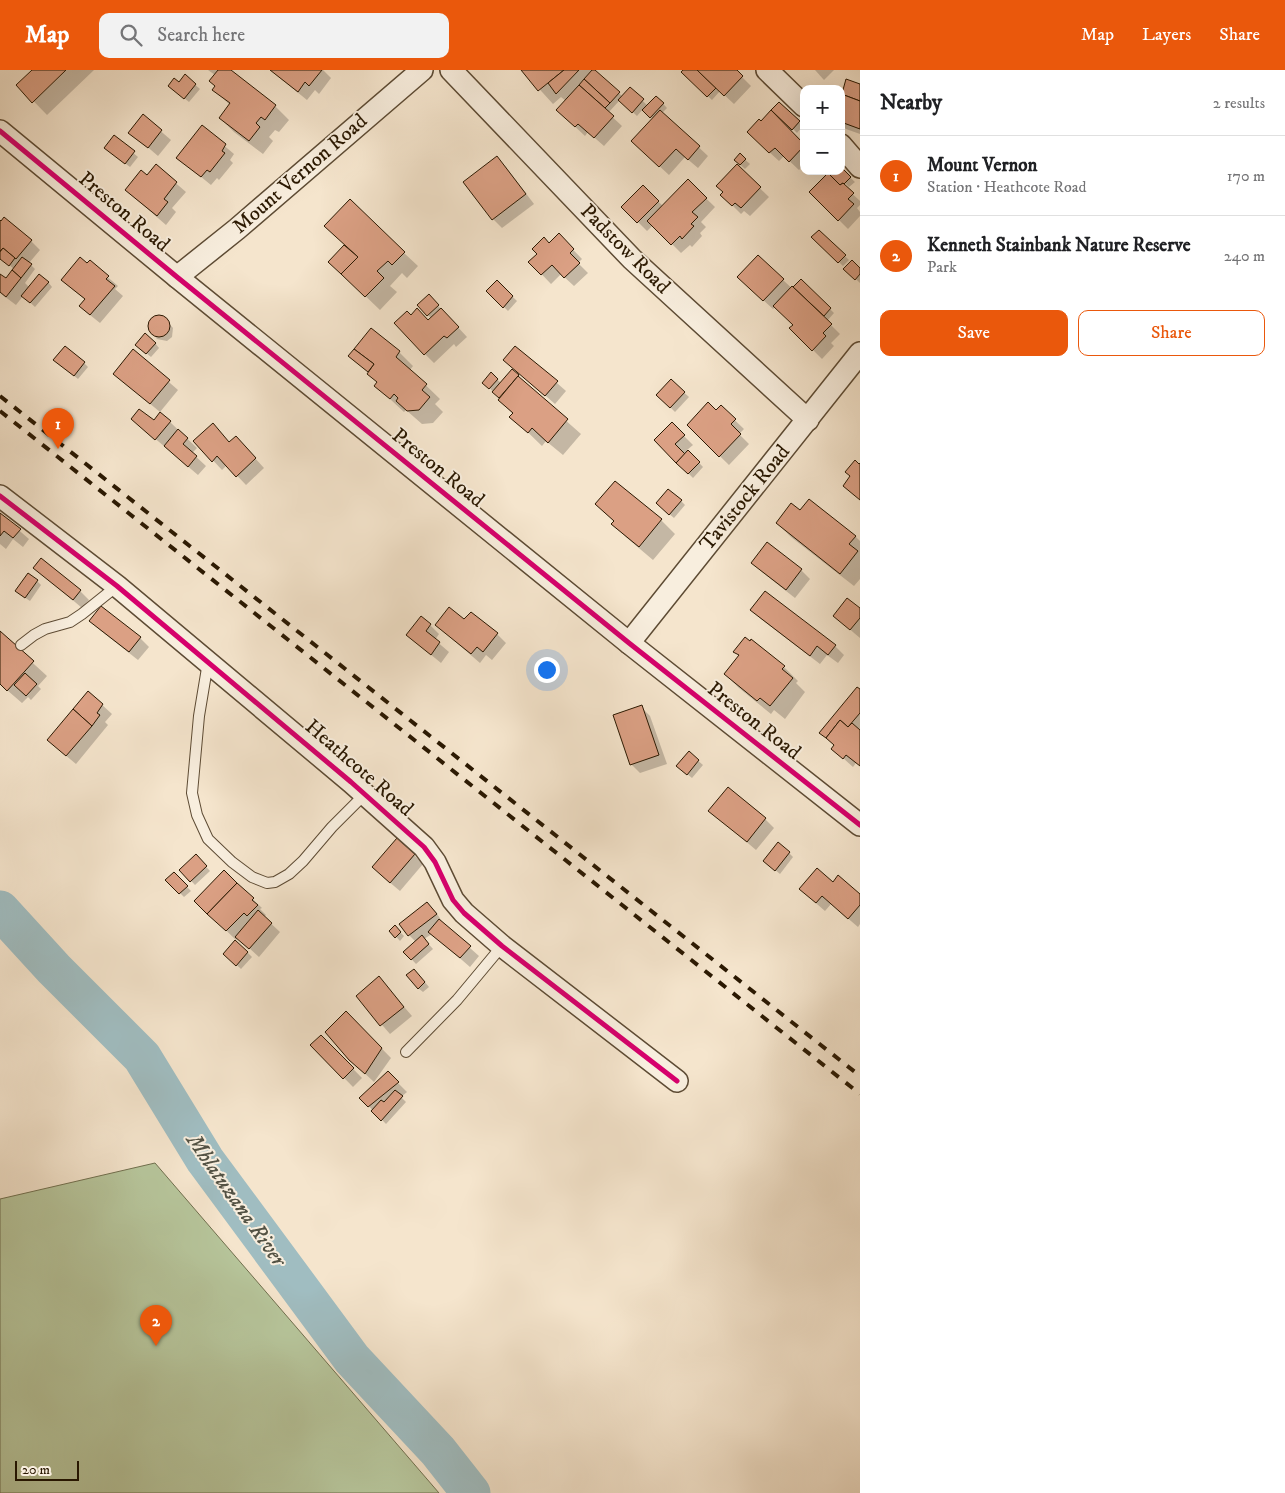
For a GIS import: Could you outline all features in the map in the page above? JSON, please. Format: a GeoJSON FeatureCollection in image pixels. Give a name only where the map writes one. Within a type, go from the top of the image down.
{"type":"FeatureCollection","features":[{"type":"Feature","properties":{"kind":"street","name":"Mount Vernon Road"},"geometry":{"type":"LineString","coordinates":[[176,277],[237,229],[422,70]]}},
{"type":"Feature","properties":{"kind":"street","name":"Padstow Road"},"geometry":{"type":"LineString","coordinates":[[451,70],[632,259],[808,420]]}},
{"type":"Feature","properties":{"kind":"street"},"geometry":{"type":"LineString","coordinates":[[767,70],[800,102]]}},
{"type":"Feature","properties":{"kind":"street","name":"Preston Road"},"geometry":{"type":"LineString","coordinates":[[0,131],[176,277],[629,643],[860,825]]}},
{"type":"Feature","properties":{"kind":"street"},"geometry":{"type":"LineString","coordinates":[[845,150],[860,167]]}},
{"type":"Feature","properties":{"kind":"street","name":"Tavistock Road"},"geometry":{"type":"LineString","coordinates":[[629,643],[860,353]]}},
{"type":"Feature","properties":{"kind":"street","name":"Heathcote Road"},"geometry":{"type":"LineString","coordinates":[[1,498],[117,586],[365,794],[424,847],[435,862],[453,900],[464,914],[502,946],[677,1081]]}},
{"type":"Feature","properties":{"kind":"lane"},"geometry":{"type":"LineString","coordinates":[[21,645],[45,629],[70,622],[117,586]]}},
{"type":"Feature","properties":{"kind":"lane"},"geometry":{"type":"LineString","coordinates":[[208,662],[198,716],[192,793],[197,815],[208,839],[232,862],[252,877],[267,883],[275,882],[304,861],[332,827],[365,794]]}},
{"type":"Feature","properties":{"kind":"lane"},"geometry":{"type":"LineString","coordinates":[[406,1052],[457,1000],[502,946]]}},
{"type":"Feature","properties":{"kind":"green space"},"geometry":{"type":"Polygon","coordinates":[[[155,1163],[439,1493],[0,1493],[0,1199],[155,1163]]]}},
{"type":"Feature","properties":{"kind":"building"},"geometry":{"type":"Polygon","coordinates":[[[32,70],[66,70],[32,103],[16,85],[32,70]]]}},
{"type":"Feature","properties":{"kind":"building"},"geometry":{"type":"Polygon","coordinates":[[[218,70],[231,70],[276,105],[265,120],[261,117],[256,123],[260,127],[249,141],[219,118],[230,103],[212,90],[215,86],[209,81],[218,70]]]}},
{"type":"Feature","properties":{"kind":"building"},"geometry":{"type":"Polygon","coordinates":[[[270,70],[322,70],[309,86],[305,82],[298,92],[270,70]]]}},
{"type":"Feature","properties":{"kind":"building"},"geometry":{"type":"Polygon","coordinates":[[[521,70],[564,70],[538,91],[521,70]]]}},
{"type":"Feature","properties":{"kind":"building"},"geometry":{"type":"Polygon","coordinates":[[[564,70],[579,70],[556,94],[548,83],[564,70]]]}},
{"type":"Feature","properties":{"kind":"building"},"geometry":{"type":"Polygon","coordinates":[[[592,70],[595,70],[620,92],[610,103],[584,79],[592,70]]]}},
{"type":"Feature","properties":{"kind":"building"},"geometry":{"type":"Polygon","coordinates":[[[683,70],[697,70],[716,88],[707,97],[681,72],[683,70]]]}},
{"type":"Feature","properties":{"kind":"building"},"geometry":{"type":"Polygon","coordinates":[[[697,70],[737,70],[743,76],[724,96],[697,70]]]}},
{"type":"Feature","properties":{"kind":"building"},"geometry":{"type":"Polygon","coordinates":[[[185,74],[196,84],[184,99],[168,86],[174,78],[179,82],[185,74]]]}},
{"type":"Feature","properties":{"kind":"building"},"geometry":{"type":"Polygon","coordinates":[[[584,79],[610,103],[605,108],[579,85],[584,79]]]}},
{"type":"Feature","properties":{"kind":"building"},"geometry":{"type":"Polygon","coordinates":[[[846,79],[860,84],[860,101],[845,95],[846,79]]]}},
{"type":"Feature","properties":{"kind":"building"},"geometry":{"type":"Polygon","coordinates":[[[579,85],[614,116],[594,138],[578,124],[575,127],[556,110],[579,85]]]}},
{"type":"Feature","properties":{"kind":"building"},"geometry":{"type":"Polygon","coordinates":[[[630,87],[644,99],[632,113],[618,100],[630,87]]]}},
{"type":"Feature","properties":{"kind":"building"},"geometry":{"type":"Polygon","coordinates":[[[845,95],[860,101],[860,129],[845,123],[845,95]]]}},
{"type":"Feature","properties":{"kind":"building"},"geometry":{"type":"Polygon","coordinates":[[[656,96],[664,103],[650,118],[642,110],[656,96]]]}},
{"type":"Feature","properties":{"kind":"building"},"geometry":{"type":"Polygon","coordinates":[[[779,102],[800,121],[792,130],[771,110],[779,102]]]}},
{"type":"Feature","properties":{"kind":"building"},"geometry":{"type":"Polygon","coordinates":[[[660,110],[700,146],[688,160],[676,149],[659,167],[631,141],[660,110]]]}},
{"type":"Feature","properties":{"kind":"building"},"geometry":{"type":"Polygon","coordinates":[[[771,110],[800,140],[800,150],[789,162],[775,148],[769,153],[747,132],[759,119],[761,121],[771,110]]]}},
{"type":"Feature","properties":{"kind":"building"},"geometry":{"type":"Polygon","coordinates":[[[143,114],[162,130],[148,148],[128,133],[143,114]]]}},
{"type":"Feature","properties":{"kind":"building"},"geometry":{"type":"Polygon","coordinates":[[[202,125],[226,144],[222,151],[225,153],[210,172],[207,170],[201,177],[176,158],[202,125]]]}},
{"type":"Feature","properties":{"kind":"building"},"geometry":{"type":"Polygon","coordinates":[[[114,135],[135,151],[125,164],[104,148],[114,135]]]}},
{"type":"Feature","properties":{"kind":"building"},"geometry":{"type":"Polygon","coordinates":[[[740,153],[746,159],[740,165],[734,160],[740,153]]]}},
{"type":"Feature","properties":{"kind":"building"},"geometry":{"type":"Polygon","coordinates":[[[497,156],[526,194],[492,220],[463,182],[497,156]]]}},
{"type":"Feature","properties":{"kind":"building"},"geometry":{"type":"Polygon","coordinates":[[[156,164],[177,182],[164,199],[168,202],[157,216],[125,190],[141,170],[147,175],[156,164]]]}},
{"type":"Feature","properties":{"kind":"building"},"geometry":{"type":"Polygon","coordinates":[[[737,164],[761,187],[741,208],[735,203],[732,206],[720,195],[723,192],[716,186],[737,164]]]}},
{"type":"Feature","properties":{"kind":"building"},"geometry":{"type":"Polygon","coordinates":[[[845,171],[851,177],[844,184],[840,185],[830,175],[845,175],[845,171]]]}},
{"type":"Feature","properties":{"kind":"building"},"geometry":{"type":"Polygon","coordinates":[[[826,175],[830,175],[840,185],[843,183],[854,193],[848,199],[854,204],[838,221],[809,192],[826,175]]]}},
{"type":"Feature","properties":{"kind":"building"},"geometry":{"type":"Polygon","coordinates":[[[688,179],[707,198],[692,212],[698,217],[691,224],[694,226],[682,239],[680,236],[671,245],[647,221],[688,179]]]}},
{"type":"Feature","properties":{"kind":"building"},"geometry":{"type":"Polygon","coordinates":[[[643,185],[659,201],[637,223],[621,207],[643,185]]]}},
{"type":"Feature","properties":{"kind":"building"},"geometry":{"type":"Polygon","coordinates":[[[350,199],[405,252],[392,265],[388,261],[377,271],[384,278],[365,297],[341,274],[358,257],[324,226],[350,199]]]}},
{"type":"Feature","properties":{"kind":"building"},"geometry":{"type":"Polygon","coordinates":[[[4,217],[32,240],[16,259],[3,248],[0,251],[0,220],[4,217]]]}},
{"type":"Feature","properties":{"kind":"building"},"geometry":{"type":"Polygon","coordinates":[[[819,230],[846,255],[838,263],[811,237],[819,230]]]}},
{"type":"Feature","properties":{"kind":"building"},"geometry":{"type":"Polygon","coordinates":[[[559,233],[574,249],[570,253],[580,263],[564,278],[552,265],[541,275],[528,262],[537,254],[532,249],[544,237],[549,243],[559,233]]]}},
{"type":"Feature","properties":{"kind":"building"},"geometry":{"type":"Polygon","coordinates":[[[344,245],[358,257],[341,274],[328,262],[344,245]]]}},
{"type":"Feature","properties":{"kind":"building"},"geometry":{"type":"Polygon","coordinates":[[[3,248],[15,258],[9,266],[0,259],[0,252],[3,248]]]}},
{"type":"Feature","properties":{"kind":"building"},"geometry":{"type":"Polygon","coordinates":[[[758,255],[784,279],[763,301],[737,277],[758,255]]]}},
{"type":"Feature","properties":{"kind":"building"},"geometry":{"type":"Polygon","coordinates":[[[22,257],[32,264],[21,278],[12,270],[22,257]]]}},
{"type":"Feature","properties":{"kind":"building"},"geometry":{"type":"Polygon","coordinates":[[[80,257],[87,263],[90,260],[109,276],[106,279],[115,286],[90,315],[79,306],[85,299],[61,280],[80,257]]]}},
{"type":"Feature","properties":{"kind":"building"},"geometry":{"type":"Polygon","coordinates":[[[852,260],[860,268],[860,274],[855,280],[843,269],[852,260]]]}},
{"type":"Feature","properties":{"kind":"building"},"geometry":{"type":"Polygon","coordinates":[[[12,270],[21,278],[6,297],[0,292],[0,274],[6,278],[12,270]]]}},
{"type":"Feature","properties":{"kind":"building"},"geometry":{"type":"Polygon","coordinates":[[[39,274],[49,282],[30,303],[21,296],[39,274]]]}},
{"type":"Feature","properties":{"kind":"building"},"geometry":{"type":"Polygon","coordinates":[[[801,279],[831,308],[824,316],[793,287],[801,279]]]}},
{"type":"Feature","properties":{"kind":"building"},"geometry":{"type":"Polygon","coordinates":[[[497,280],[513,296],[503,308],[486,291],[497,280]]]}},
{"type":"Feature","properties":{"kind":"building"},"geometry":{"type":"Polygon","coordinates":[[[792,286],[832,324],[823,333],[826,336],[812,351],[789,328],[793,325],[773,306],[792,286]]]}},
{"type":"Feature","properties":{"kind":"building"},"geometry":{"type":"Polygon","coordinates":[[[429,294],[439,305],[427,316],[417,305],[429,294]]]}},
{"type":"Feature","properties":{"kind":"building"},"geometry":{"type":"Polygon","coordinates":[[[417,308],[428,320],[441,308],[459,327],[447,338],[444,336],[424,355],[394,323],[407,311],[411,315],[417,308]]]}},
{"type":"Feature","properties":{"kind":"building"},"geometry":{"type":"Polygon","coordinates":[[[159,315],[167,318],[170,326],[167,334],[159,337],[151,334],[148,326],[151,318],[159,315]]]}},
{"type":"Feature","properties":{"kind":"building"},"geometry":{"type":"Polygon","coordinates":[[[371,328],[400,351],[396,357],[427,384],[422,390],[430,397],[419,410],[407,411],[396,401],[398,398],[394,394],[390,399],[374,386],[377,382],[367,374],[374,364],[354,349],[371,328]]]}},
{"type":"Feature","properties":{"kind":"building"},"geometry":{"type":"Polygon","coordinates":[[[145,333],[156,343],[146,354],[135,345],[145,333]]]}},
{"type":"Feature","properties":{"kind":"building"},"geometry":{"type":"Polygon","coordinates":[[[65,346],[85,362],[74,376],[53,360],[65,346]]]}},
{"type":"Feature","properties":{"kind":"building"},"geometry":{"type":"Polygon","coordinates":[[[515,346],[558,381],[545,396],[503,360],[515,346]]]}},
{"type":"Feature","properties":{"kind":"building"},"geometry":{"type":"Polygon","coordinates":[[[133,349],[170,380],[150,404],[113,374],[133,349]]]}},
{"type":"Feature","properties":{"kind":"building"},"geometry":{"type":"Polygon","coordinates":[[[354,349],[374,364],[368,372],[348,356],[354,349]]]}},
{"type":"Feature","properties":{"kind":"building"},"geometry":{"type":"Polygon","coordinates":[[[512,369],[519,375],[499,398],[492,392],[512,369]]]}},
{"type":"Feature","properties":{"kind":"building"},"geometry":{"type":"Polygon","coordinates":[[[491,372],[498,379],[489,389],[482,383],[491,372]]]}},
{"type":"Feature","properties":{"kind":"building"},"geometry":{"type":"Polygon","coordinates":[[[518,376],[568,419],[548,443],[532,428],[528,433],[509,417],[513,413],[498,400],[518,376]]]}},
{"type":"Feature","properties":{"kind":"building"},"geometry":{"type":"Polygon","coordinates":[[[671,379],[685,392],[670,408],[656,395],[671,379]]]}},
{"type":"Feature","properties":{"kind":"building"},"geometry":{"type":"Polygon","coordinates":[[[708,402],[716,410],[721,405],[736,419],[731,424],[741,434],[719,457],[687,425],[708,402]]]}},
{"type":"Feature","properties":{"kind":"building"},"geometry":{"type":"Polygon","coordinates":[[[139,409],[154,420],[160,412],[171,421],[155,440],[131,419],[139,409]]]}},
{"type":"Feature","properties":{"kind":"building"},"geometry":{"type":"Polygon","coordinates":[[[672,422],[685,435],[675,444],[685,454],[676,463],[654,440],[672,422]]]}},
{"type":"Feature","properties":{"kind":"building"},"geometry":{"type":"Polygon","coordinates":[[[213,423],[229,442],[236,436],[256,458],[236,477],[217,456],[212,462],[193,441],[213,423]]]}},
{"type":"Feature","properties":{"kind":"building"},"geometry":{"type":"Polygon","coordinates":[[[178,429],[188,438],[183,444],[197,456],[188,467],[164,446],[178,429]]]}},
{"type":"Feature","properties":{"kind":"building"},"geometry":{"type":"Polygon","coordinates":[[[688,450],[700,462],[688,474],[676,463],[688,450]]]}},
{"type":"Feature","properties":{"kind":"building"},"geometry":{"type":"Polygon","coordinates":[[[855,460],[860,463],[860,500],[843,486],[850,476],[845,472],[855,460]]]}},
{"type":"Feature","properties":{"kind":"building"},"geometry":{"type":"Polygon","coordinates":[[[615,481],[662,519],[639,547],[611,524],[614,521],[595,504],[615,481]]]}},
{"type":"Feature","properties":{"kind":"building"},"geometry":{"type":"Polygon","coordinates":[[[668,489],[682,500],[669,515],[656,503],[668,489]]]}},
{"type":"Feature","properties":{"kind":"building"},"geometry":{"type":"Polygon","coordinates":[[[809,499],[856,536],[849,544],[858,551],[840,574],[776,523],[791,503],[800,510],[809,499]]]}},
{"type":"Feature","properties":{"kind":"building"},"geometry":{"type":"Polygon","coordinates":[[[0,513],[21,529],[13,538],[4,531],[0,536],[0,513]]]}},
{"type":"Feature","properties":{"kind":"building"},"geometry":{"type":"Polygon","coordinates":[[[767,542],[802,569],[786,590],[751,563],[767,542]]]}},
{"type":"Feature","properties":{"kind":"building"},"geometry":{"type":"Polygon","coordinates":[[[41,558],[81,590],[73,600],[33,568],[41,558]]]}},
{"type":"Feature","properties":{"kind":"building"},"geometry":{"type":"Polygon","coordinates":[[[28,573],[38,580],[25,598],[15,591],[28,573]]]}},
{"type":"Feature","properties":{"kind":"building"},"geometry":{"type":"Polygon","coordinates":[[[765,591],[836,645],[828,655],[817,646],[810,656],[750,610],[765,591]]]}},
{"type":"Feature","properties":{"kind":"building"},"geometry":{"type":"Polygon","coordinates":[[[847,598],[860,608],[860,618],[850,630],[833,616],[847,598]]]}},
{"type":"Feature","properties":{"kind":"building"},"geometry":{"type":"Polygon","coordinates":[[[101,606],[141,637],[129,652],[89,621],[101,606]]]}},
{"type":"Feature","properties":{"kind":"building"},"geometry":{"type":"Polygon","coordinates":[[[449,607],[464,619],[471,612],[498,633],[483,652],[477,647],[471,654],[435,625],[449,607]]]}},
{"type":"Feature","properties":{"kind":"building"},"geometry":{"type":"Polygon","coordinates":[[[421,616],[431,624],[426,631],[440,642],[431,655],[406,635],[421,616]]]}},
{"type":"Feature","properties":{"kind":"building"},"geometry":{"type":"Polygon","coordinates":[[[0,631],[34,661],[7,691],[0,684],[0,631]]]}},
{"type":"Feature","properties":{"kind":"building"},"geometry":{"type":"Polygon","coordinates":[[[745,637],[750,641],[751,639],[785,666],[782,669],[793,678],[770,706],[760,698],[757,701],[724,674],[739,655],[733,652],[745,637]]]}},
{"type":"Feature","properties":{"kind":"building"},"geometry":{"type":"Polygon","coordinates":[[[25,673],[37,684],[26,696],[14,685],[25,673]]]}},
{"type":"Feature","properties":{"kind":"building"},"geometry":{"type":"Polygon","coordinates":[[[857,687],[860,689],[860,713],[848,727],[840,720],[826,738],[819,733],[857,687]]]}},
{"type":"Feature","properties":{"kind":"building"},"geometry":{"type":"Polygon","coordinates":[[[88,691],[103,704],[97,713],[100,715],[92,726],[73,709],[88,691]]]}},
{"type":"Feature","properties":{"kind":"building"},"geometry":{"type":"Polygon","coordinates":[[[642,705],[659,755],[630,765],[613,715],[642,705]]]}},
{"type":"Feature","properties":{"kind":"building"},"geometry":{"type":"Polygon","coordinates":[[[73,709],[92,726],[66,756],[47,740],[73,709]]]}},
{"type":"Feature","properties":{"kind":"building"},"geometry":{"type":"Polygon","coordinates":[[[840,720],[848,727],[852,723],[860,730],[860,766],[846,755],[843,759],[831,749],[834,745],[826,738],[840,720]]]}},
{"type":"Feature","properties":{"kind":"building"},"geometry":{"type":"Polygon","coordinates":[[[689,751],[699,760],[687,775],[676,766],[689,751]]]}},
{"type":"Feature","properties":{"kind":"building"},"geometry":{"type":"Polygon","coordinates":[[[728,787],[766,818],[747,842],[708,811],[728,787]]]}},
{"type":"Feature","properties":{"kind":"building"},"geometry":{"type":"Polygon","coordinates":[[[397,838],[415,854],[390,883],[372,867],[397,838]]]}},
{"type":"Feature","properties":{"kind":"building"},"geometry":{"type":"Polygon","coordinates":[[[778,842],[790,852],[775,871],[763,861],[778,842]]]}},
{"type":"Feature","properties":{"kind":"building"},"geometry":{"type":"Polygon","coordinates":[[[196,854],[207,866],[190,882],[179,870],[196,854]]]}},
{"type":"Feature","properties":{"kind":"building"},"geometry":{"type":"Polygon","coordinates":[[[817,868],[833,882],[838,875],[860,894],[860,905],[848,919],[822,896],[816,903],[799,889],[817,868]]]}},
{"type":"Feature","properties":{"kind":"building"},"geometry":{"type":"Polygon","coordinates":[[[224,870],[237,883],[207,914],[194,901],[224,870]]]}},
{"type":"Feature","properties":{"kind":"building"},"geometry":{"type":"Polygon","coordinates":[[[174,872],[188,886],[179,894],[165,880],[174,872]]]}},
{"type":"Feature","properties":{"kind":"building"},"geometry":{"type":"Polygon","coordinates":[[[237,883],[254,898],[252,900],[258,905],[247,916],[244,913],[226,931],[207,914],[237,883]]]}},
{"type":"Feature","properties":{"kind":"building"},"geometry":{"type":"Polygon","coordinates":[[[427,902],[437,914],[408,936],[399,924],[427,902]]]}},
{"type":"Feature","properties":{"kind":"building"},"geometry":{"type":"Polygon","coordinates":[[[258,910],[272,923],[249,949],[235,937],[258,910]]]}},
{"type":"Feature","properties":{"kind":"building"},"geometry":{"type":"Polygon","coordinates":[[[439,919],[471,946],[460,958],[428,932],[439,919]]]}},
{"type":"Feature","properties":{"kind":"building"},"geometry":{"type":"Polygon","coordinates":[[[395,925],[401,932],[395,938],[389,931],[395,925]]]}},
{"type":"Feature","properties":{"kind":"building"},"geometry":{"type":"Polygon","coordinates":[[[422,935],[429,944],[411,960],[403,952],[422,935]]]}},
{"type":"Feature","properties":{"kind":"building"},"geometry":{"type":"Polygon","coordinates":[[[235,940],[248,952],[236,966],[223,954],[235,940]]]}},
{"type":"Feature","properties":{"kind":"building"},"geometry":{"type":"Polygon","coordinates":[[[414,969],[425,982],[418,989],[406,975],[414,969]]]}},
{"type":"Feature","properties":{"kind":"building"},"geometry":{"type":"Polygon","coordinates":[[[379,976],[404,1007],[380,1026],[356,996],[379,976]]]}},
{"type":"Feature","properties":{"kind":"building"},"geometry":{"type":"Polygon","coordinates":[[[346,1011],[382,1048],[365,1074],[349,1060],[325,1032],[346,1011]]]}},
{"type":"Feature","properties":{"kind":"building"},"geometry":{"type":"Polygon","coordinates":[[[321,1035],[354,1068],[343,1079],[310,1045],[321,1035]]]}},
{"type":"Feature","properties":{"kind":"building"},"geometry":{"type":"Polygon","coordinates":[[[388,1071],[399,1082],[368,1107],[359,1098],[388,1071]]]}},
{"type":"Feature","properties":{"kind":"building"},"geometry":{"type":"Polygon","coordinates":[[[395,1090],[403,1096],[381,1121],[371,1111],[381,1100],[384,1102],[395,1090]]]}},
{"type":"Feature","properties":{"kind":"waterway","name":"Mhlatuzana River"},"geometry":{"type":"LineString","coordinates":[[0,910],[54,969],[142,1057],[205,1160],[352,1359],[438,1451],[471,1493]]}},
{"type":"Feature","properties":{"kind":"railway"},"geometry":{"type":"LineString","coordinates":[[0,396],[860,1076]]}},
{"type":"Feature","properties":{"kind":"railway"},"geometry":{"type":"LineString","coordinates":[[0,411],[860,1094]]}},
{"type":"Feature","properties":{"kind":"cycle path"},"geometry":{"type":"LineString","coordinates":[[0,131],[629,643],[860,825]]}},
{"type":"Feature","properties":{"kind":"cycle path"},"geometry":{"type":"LineString","coordinates":[[0,496],[117,586],[351,782],[424,847],[435,862],[453,900],[464,913],[502,946],[677,1081]]}},
{"type":"Feature","properties":{"kind":"place","name":"Mount Vernon"},"geometry":{"type":"Point","coordinates":[58,449]}},
{"type":"Feature","properties":{"kind":"place","name":"Kenneth Stainbank Nature Reserve"},"geometry":{"type":"Point","coordinates":[156,1346]}}]}
